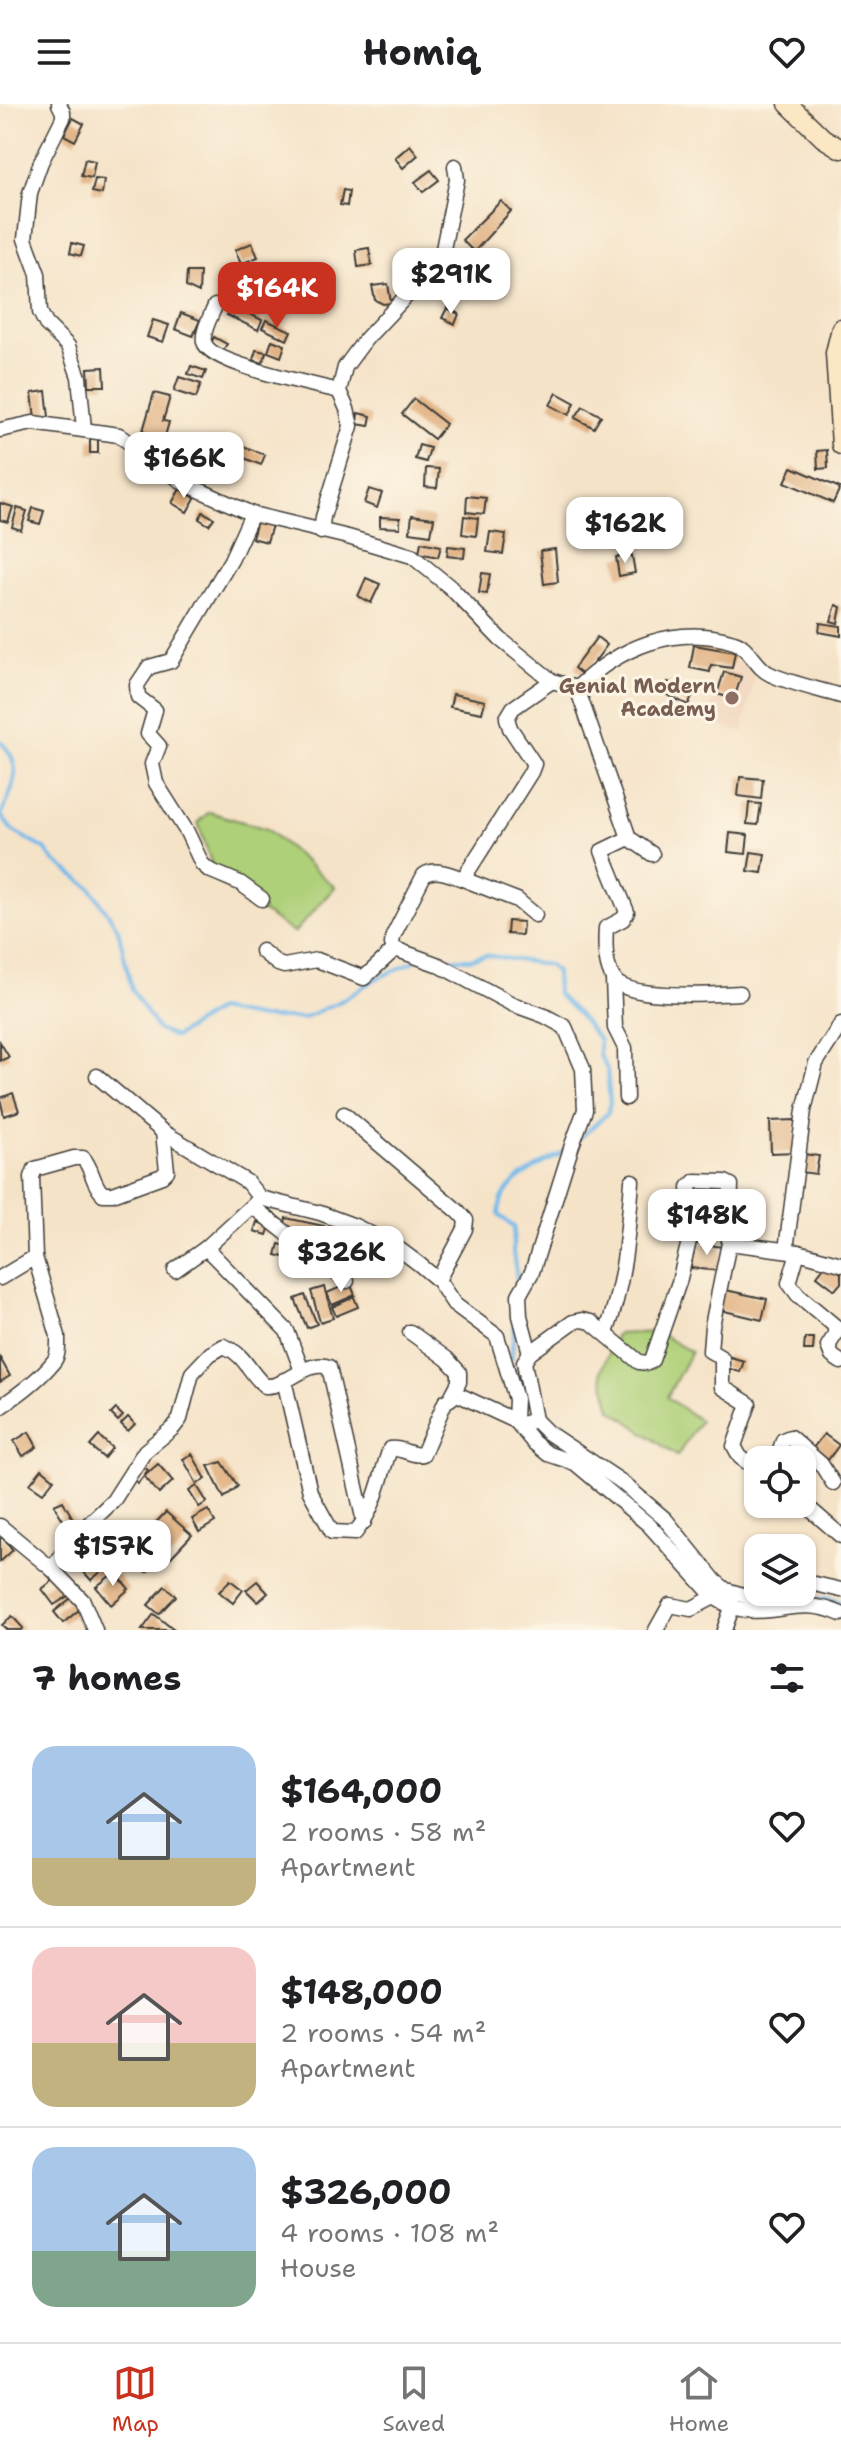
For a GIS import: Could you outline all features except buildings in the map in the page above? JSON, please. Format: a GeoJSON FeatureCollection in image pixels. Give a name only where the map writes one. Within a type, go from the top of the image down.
{"type":"FeatureCollection","features":[{"type":"Feature","properties":{"kind":"street"},"geometry":{"type":"LineString","coordinates":[[59,104],[63,118],[41,162],[30,193],[25,239],[38,274],[40,312],[46,324],[68,346],[79,377],[84,429]]}},
{"type":"Feature","properties":{"kind":"street"},"geometry":{"type":"LineString","coordinates":[[788,104],[823,138],[841,149]]}},
{"type":"Feature","properties":{"kind":"street"},"geometry":{"type":"LineString","coordinates":[[321,532],[351,426],[339,391],[345,367],[365,340],[441,259],[457,180],[455,166]]}},
{"type":"Feature","properties":{"kind":"street"},"geometry":{"type":"LineString","coordinates":[[215,306],[204,334],[204,344],[208,350],[228,362],[339,391]]}},
{"type":"Feature","properties":{"kind":"street"},"geometry":{"type":"LineString","coordinates":[[841,328],[835,353],[841,445]]}},
{"type":"Feature","properties":{"kind":"street"},"geometry":{"type":"LineString","coordinates":[[0,430],[33,423],[119,435],[184,483],[252,514],[412,556],[450,587],[500,639],[552,681],[577,688]]}},
{"type":"Feature","properties":{"kind":"street"},"geometry":{"type":"LineString","coordinates":[[252,514],[231,560],[171,661],[149,667],[140,677],[136,693],[156,714],[148,734],[159,746],[152,764],[156,783],[187,832],[197,856],[209,870],[240,883],[262,899]]}},
{"type":"Feature","properties":{"kind":"street"},"geometry":{"type":"LineString","coordinates":[[577,688],[598,668],[624,651],[663,639],[705,636],[738,642],[767,673],[841,696]]}},
{"type":"Feature","properties":{"kind":"street"},"geometry":{"type":"LineString","coordinates":[[463,879],[534,764],[510,728],[507,718],[513,708],[552,681]]}},
{"type":"Feature","properties":{"kind":"street"},"geometry":{"type":"LineString","coordinates":[[577,688],[629,838],[652,854]]}},
{"type":"Feature","properties":{"kind":"street"},"geometry":{"type":"LineString","coordinates":[[626,1098],[625,1048],[615,1028],[606,928],[623,919],[627,912],[602,851],[629,838]]}},
{"type":"Feature","properties":{"kind":"street"},"geometry":{"type":"LineString","coordinates":[[530,1353],[520,1316],[519,1295],[532,1272],[585,1110],[585,1087],[579,1059],[565,1027],[512,1004],[439,965],[395,949],[392,944],[393,936],[424,875],[430,871],[463,879],[517,900],[535,915]]}},
{"type":"Feature","properties":{"kind":"street"},"geometry":{"type":"LineString","coordinates":[[262,951],[278,964],[317,960],[364,978],[395,949]]}},
{"type":"Feature","properties":{"kind":"street"},"geometry":{"type":"LineString","coordinates":[[613,980],[624,988],[675,996],[740,993]]}},
{"type":"Feature","properties":{"kind":"street"},"geometry":{"type":"LineString","coordinates":[[841,1024],[816,1063],[804,1110],[789,1283],[798,1295],[835,1326],[835,1335],[828,1346],[832,1356],[841,1362]]}},
{"type":"Feature","properties":{"kind":"street"},"geometry":{"type":"LineString","coordinates":[[97,1076],[163,1132],[247,1182],[256,1202],[347,1281]]}},
{"type":"Feature","properties":{"kind":"street"},"geometry":{"type":"LineString","coordinates":[[344,1114],[466,1220],[465,1229],[438,1280]]}},
{"type":"Feature","properties":{"kind":"street"},"geometry":{"type":"LineString","coordinates":[[0,1407],[17,1396],[55,1360],[59,1349],[35,1257],[32,1177],[35,1169],[83,1158],[89,1164],[96,1188],[103,1194],[113,1194],[162,1176],[167,1171],[163,1132]]}},
{"type":"Feature","properties":{"kind":"street"},"geometry":{"type":"LineString","coordinates":[[606,1333],[613,1315],[628,1235],[632,1181]]}},
{"type":"Feature","properties":{"kind":"street"},"geometry":{"type":"LineString","coordinates":[[526,1422],[524,1362],[530,1353],[573,1322],[591,1322],[639,1362],[652,1360],[679,1282],[691,1233],[689,1187],[695,1181],[725,1182],[731,1185],[729,1243],[710,1351],[722,1358],[722,1387],[749,1404],[734,1446],[744,1460]]}},
{"type":"Feature","properties":{"kind":"street"},"geometry":{"type":"LineString","coordinates":[[256,1202],[320,1213],[355,1226],[395,1246],[438,1280],[454,1304],[497,1336],[533,1442],[548,1454],[575,1463],[649,1525],[714,1597],[733,1602],[744,1600]]}},
{"type":"Feature","properties":{"kind":"street"},"geometry":{"type":"LineString","coordinates":[[175,1270],[206,1248],[256,1202]]}},
{"type":"Feature","properties":{"kind":"street"},"geometry":{"type":"LineString","coordinates":[[729,1243],[792,1251],[841,1264]]}},
{"type":"Feature","properties":{"kind":"street"},"geometry":{"type":"LineString","coordinates":[[206,1248],[287,1331],[302,1371]]}},
{"type":"Feature","properties":{"kind":"street"},"geometry":{"type":"LineString","coordinates":[[0,1278],[35,1257]]}},
{"type":"Feature","properties":{"kind":"street"},"geometry":{"type":"LineString","coordinates":[[410,1332],[447,1359],[459,1372],[459,1382],[450,1399]]}},
{"type":"Feature","properties":{"kind":"street"},"geometry":{"type":"LineString","coordinates":[[52,1569],[73,1539],[113,1501],[145,1451],[180,1419],[192,1373],[210,1354],[224,1346],[247,1362],[265,1386],[274,1387],[302,1371],[323,1365],[331,1370],[364,1522]]}},
{"type":"Feature","properties":{"kind":"street"},"geometry":{"type":"LineString","coordinates":[[284,1380],[310,1492],[332,1532],[355,1533],[364,1522],[383,1480],[390,1449],[397,1448],[418,1456],[423,1454],[445,1402],[457,1394],[547,1432],[631,1489],[665,1519],[715,1581],[726,1590],[742,1617],[758,1618],[819,1607],[841,1614]]}},
{"type":"Feature","properties":{"kind":"street"},"geometry":{"type":"LineString","coordinates":[[781,1446],[783,1440],[790,1437],[800,1446]]}},
{"type":"Feature","properties":{"kind":"street"},"geometry":{"type":"LineString","coordinates":[[816,1460],[833,1483]]}},
{"type":"Feature","properties":{"kind":"street"},"geometry":{"type":"LineString","coordinates":[[816,1514],[841,1536]]}},
{"type":"Feature","properties":{"kind":"street"},"geometry":{"type":"LineString","coordinates":[[0,1526],[52,1569],[83,1601],[95,1630]]}},
{"type":"Feature","properties":{"kind":"street"},"geometry":{"type":"LineString","coordinates":[[816,1584],[841,1590]]}},
{"type":"Feature","properties":{"kind":"street"},"geometry":{"type":"LineString","coordinates":[[656,1630],[670,1605],[691,1609],[714,1597]]}},
{"type":"Feature","properties":{"kind":"street"},"geometry":{"type":"LineString","coordinates":[[724,1630],[733,1602]]}},
{"type":"Feature","properties":{"kind":"shaded area","name":"Genial Modern Academy"},"geometry":{"type":"Polygon","coordinates":[[[742,653],[755,676],[742,733],[706,720],[722,671],[732,672],[742,653]]]}},
{"type":"Feature","properties":{"kind":"green space"},"geometry":{"type":"Polygon","coordinates":[[[209,812],[267,829],[335,887],[294,933],[217,881],[198,822],[209,812]]]}},
{"type":"Feature","properties":{"kind":"green space"},"geometry":{"type":"Polygon","coordinates":[[[657,1332],[691,1352],[667,1397],[700,1421],[677,1456],[611,1409],[601,1372],[616,1334],[657,1332]]]}},
{"type":"Feature","properties":{"kind":"waterway"},"geometry":{"type":"LineString","coordinates":[[0,741],[8,750],[15,768],[13,786],[1,816],[13,831],[45,849],[53,860],[91,888],[118,929],[132,990],[158,1030],[175,1037],[217,1010],[261,1018],[303,1018],[415,961]]}},
{"type":"Feature","properties":{"kind":"waterway"},"geometry":{"type":"LineString","coordinates":[[440,959],[470,959],[486,955],[548,965],[556,972],[557,994],[599,1040],[599,1054],[607,1069],[608,1113],[581,1137]]}},
{"type":"Feature","properties":{"kind":"waterway"},"geometry":{"type":"LineString","coordinates":[[518,1285],[513,1253],[514,1227],[499,1215],[501,1203],[513,1184],[566,1151]]}},
{"type":"Feature","properties":{"kind":"waterway"},"geometry":{"type":"LineString","coordinates":[[511,1360],[515,1322]]}},
{"type":"Feature","properties":{"kind":"waterway"},"geometry":{"type":"LineString","coordinates":[[816,1599],[829,1598],[841,1603]]}},
{"type":"Feature","properties":{"kind":"place","name":"Genial Modern Academy"},"geometry":{"type":"Point","coordinates":[732,698]}}]}
